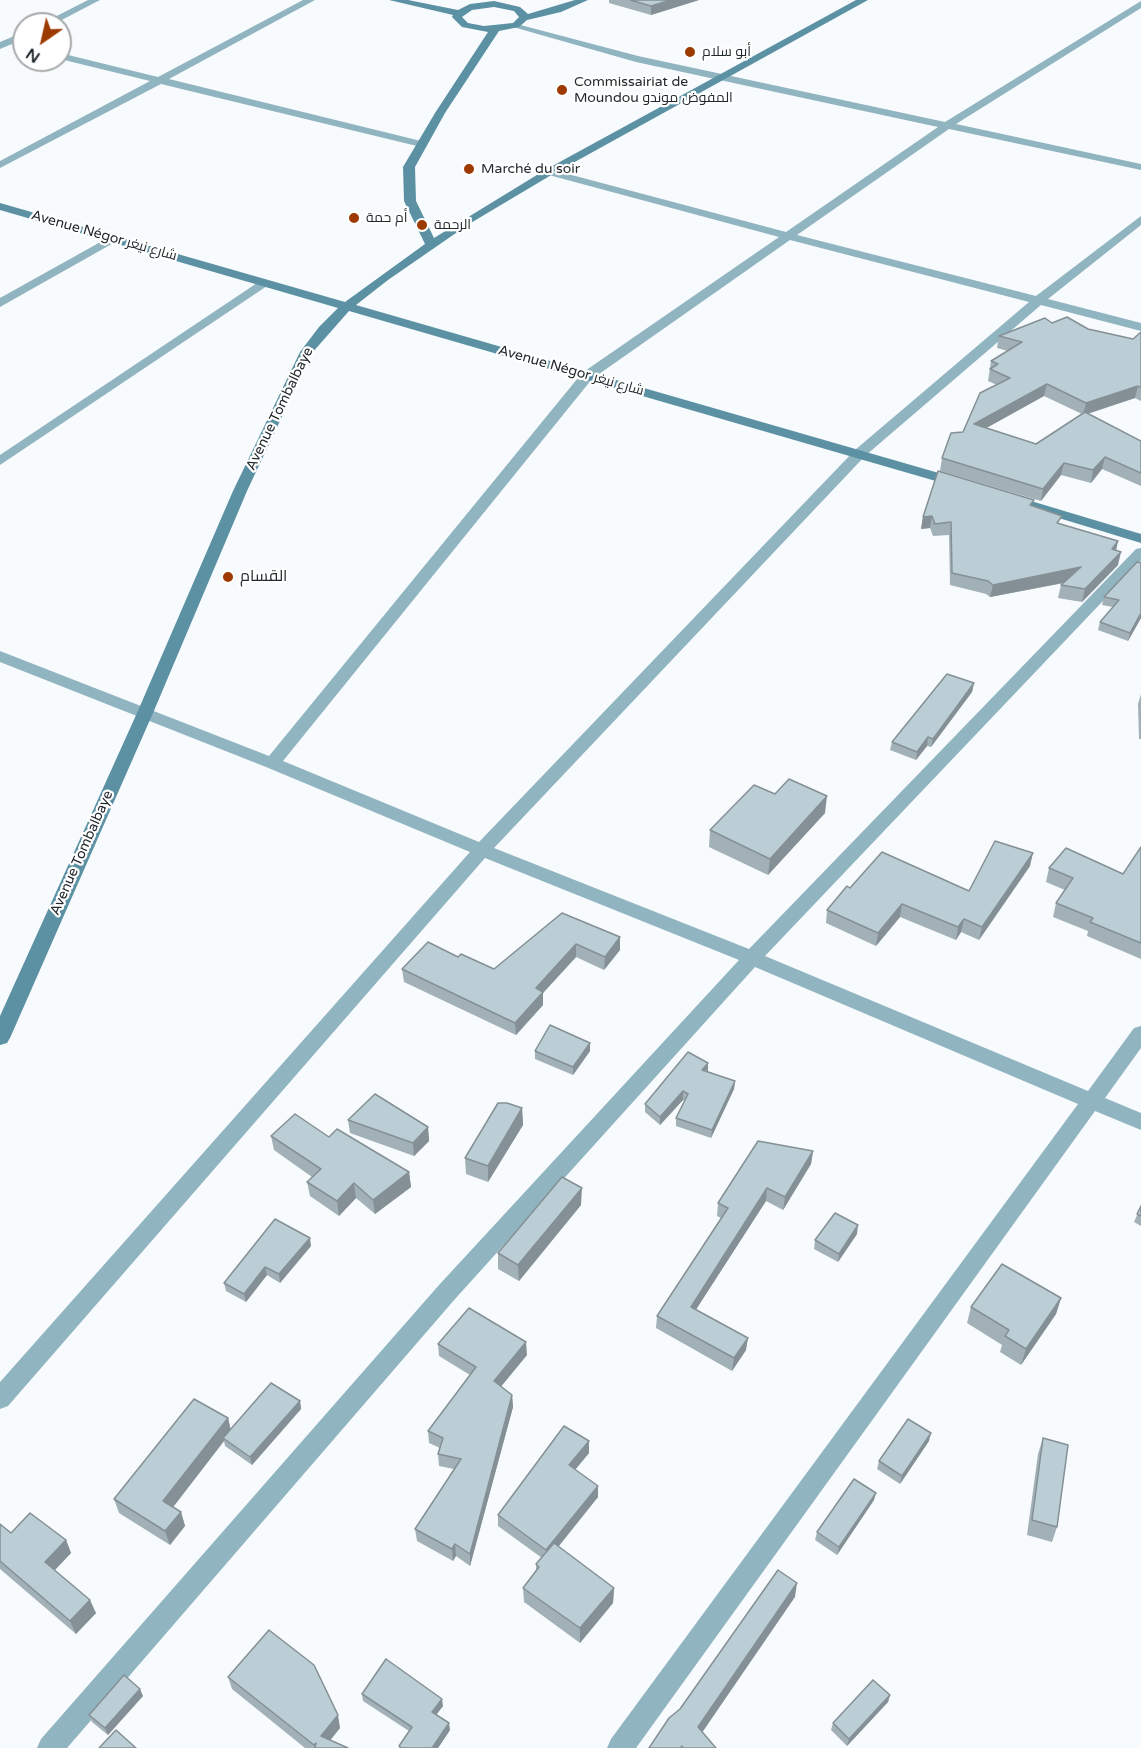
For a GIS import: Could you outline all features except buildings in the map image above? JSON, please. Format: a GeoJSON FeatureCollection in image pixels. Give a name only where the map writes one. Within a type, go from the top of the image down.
{"type":"FeatureCollection","features":[{"type":"Feature","properties":{"kind":"main road"},"geometry":{"type":"LineString","coordinates":[[394,0],[459,13]]}},
{"type":"Feature","properties":{"kind":"main road"},"geometry":{"type":"LineString","coordinates":[[520,21],[523,13],[517,9],[494,4],[469,4],[457,17],[465,25],[495,29],[558,10],[583,0]]}},
{"type":"Feature","properties":{"kind":"main road","name":"Avenue Tombalbaye"},"geometry":{"type":"LineString","coordinates":[[0,1038],[240,491],[306,352],[322,330],[346,307],[431,244],[549,172],[863,0]]}},
{"type":"Feature","properties":{"kind":"main road"},"geometry":{"type":"LineString","coordinates":[[431,244],[410,201],[409,167],[421,144],[495,29]]}},
{"type":"Feature","properties":{"kind":"main road","name":"Avenue Négor شارع نيغر"},"geometry":{"type":"LineString","coordinates":[[0,206],[860,453],[972,488]]}},
{"type":"Feature","properties":{"kind":"main road"},"geometry":{"type":"LineString","coordinates":[[995,494],[1141,539]]}},
{"type":"Feature","properties":{"kind":"street"},"geometry":{"type":"LineString","coordinates":[[70,12],[95,0]]}},
{"type":"Feature","properties":{"kind":"street"},"geometry":{"type":"LineString","coordinates":[[0,165],[310,0]]}},
{"type":"Feature","properties":{"kind":"street"},"geometry":{"type":"LineString","coordinates":[[1126,0],[1141,4]]}},
{"type":"Feature","properties":{"kind":"street"},"geometry":{"type":"LineString","coordinates":[[272,763],[587,376],[948,125],[1141,4]]}},
{"type":"Feature","properties":{"kind":"street"},"geometry":{"type":"LineString","coordinates":[[520,21],[636,59],[1141,167]]}},
{"type":"Feature","properties":{"kind":"street"},"geometry":{"type":"LineString","coordinates":[[72,59],[421,144]]}},
{"type":"Feature","properties":{"kind":"street"},"geometry":{"type":"LineString","coordinates":[[549,172],[787,237],[1141,327]]}},
{"type":"Feature","properties":{"kind":"street"},"geometry":{"type":"LineString","coordinates":[[0,1398],[482,850],[860,453],[1039,300],[1141,219]]}},
{"type":"Feature","properties":{"kind":"street"},"geometry":{"type":"LineString","coordinates":[[0,303],[113,239]]}},
{"type":"Feature","properties":{"kind":"street"},"geometry":{"type":"LineString","coordinates":[[0,460],[263,283]]}},
{"type":"Feature","properties":{"kind":"street"},"geometry":{"type":"LineString","coordinates":[[50,1748],[447,1292],[752,958],[1141,552]]}},
{"type":"Feature","properties":{"kind":"street"},"geometry":{"type":"LineString","coordinates":[[5,664],[145,712],[272,763],[752,958],[1141,1122]]}},
{"type":"Feature","properties":{"kind":"street"},"geometry":{"type":"LineString","coordinates":[[620,1748],[1141,1032]]}},
{"type":"Feature","properties":{"kind":"place","name":"أبو سلام"},"geometry":{"type":"Point","coordinates":[690,52]}},
{"type":"Feature","properties":{"kind":"place","name":"Commissairiat de Moundou المفوض موندو"},"geometry":{"type":"Point","coordinates":[562,90]}},
{"type":"Feature","properties":{"kind":"place","name":"Marché du soir"},"geometry":{"type":"Point","coordinates":[469,169]}},
{"type":"Feature","properties":{"kind":"place","name":"أم حمة"},"geometry":{"type":"Point","coordinates":[354,218]}},
{"type":"Feature","properties":{"kind":"place","name":"الرحمة"},"geometry":{"type":"Point","coordinates":[422,225]}},
{"type":"Feature","properties":{"kind":"place","name":"القسام"},"geometry":{"type":"Point","coordinates":[228,577]}}]}
